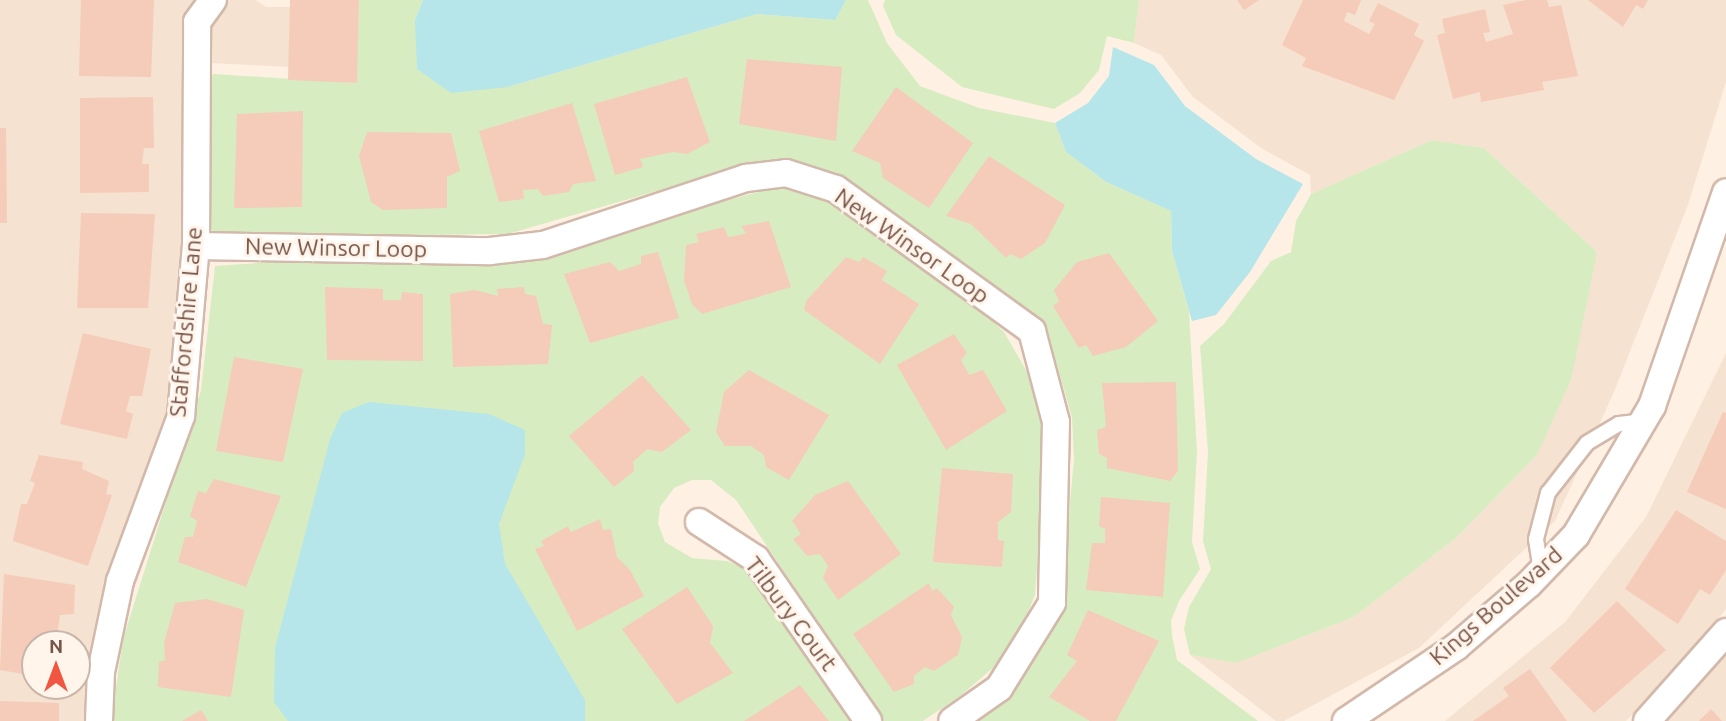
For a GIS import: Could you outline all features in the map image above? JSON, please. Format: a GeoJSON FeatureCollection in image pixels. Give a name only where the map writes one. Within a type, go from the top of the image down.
{"type":"FeatureCollection","features":[{"type":"Feature","properties":{"kind":"street","name":"Staffordshire Lane"},"geometry":{"type":"LineString","coordinates":[[99,721],[102,671],[120,582],[181,416],[196,246],[197,22],[213,0]]}},
{"type":"Feature","properties":{"kind":"street","name":"New Winsor Loop"},"geometry":{"type":"LineString","coordinates":[[196,246],[490,251],[543,245],[746,178],[786,173],[836,189],[1032,331],[1056,422],[1052,603],[999,688],[952,721]]}},
{"type":"Feature","properties":{"kind":"street","name":"Kings Boulevard"},"geometry":{"type":"LineString","coordinates":[[1346,721],[1456,647],[1541,571],[1576,535],[1643,421],[1726,192]]}},
{"type":"Feature","properties":{"kind":"street","name":"Tilbury Court"},"geometry":{"type":"LineString","coordinates":[[699,522],[756,559],[868,721]]}},
{"type":"Feature","properties":{"kind":"street"},"geometry":{"type":"LineString","coordinates":[[1647,721],[1726,632]]}},
{"type":"Feature","properties":{"kind":"lane"},"geometry":{"type":"LineString","coordinates":[[1541,571],[1536,539],[1548,493],[1587,443],[1619,424],[1643,421]]}},
{"type":"Feature","properties":{"kind":"shaded area"},"geometry":{"type":"Polygon","coordinates":[[[0,0],[256,0],[266,7],[293,7],[289,67],[210,63],[205,260],[193,341],[135,555],[99,721],[0,721],[0,0]]]}},
{"type":"Feature","properties":{"kind":"shaded area"},"geometry":{"type":"Polygon","coordinates":[[[1139,0],[1726,0],[1726,82],[1688,205],[1614,392],[1555,521],[1419,648],[1284,721],[1276,721],[1190,655],[1236,663],[1354,617],[1456,538],[1537,455],[1597,252],[1484,148],[1432,140],[1311,194],[1310,175],[1261,148],[1193,97],[1161,55],[1134,43],[1139,0]]]}},
{"type":"Feature","properties":{"kind":"shaded area"},"geometry":{"type":"Polygon","coordinates":[[[1726,353],[1726,609],[1676,671],[1626,721],[1445,721],[1565,622],[1646,517],[1726,353]]]}},
{"type":"Feature","properties":{"kind":"shaded area"},"geometry":{"type":"Polygon","coordinates":[[[1726,653],[1726,721],[1667,721],[1695,691],[1726,653]]]}},
{"type":"Feature","properties":{"kind":"green space"},"geometry":{"type":"Polygon","coordinates":[[[359,0],[423,0],[415,20],[508,87],[757,14],[834,20],[846,0],[868,0],[887,43],[920,86],[979,108],[1055,123],[1066,152],[1106,182],[1171,211],[1172,251],[1189,311],[1197,452],[1192,542],[1200,569],[1179,601],[1171,621],[1172,635],[1177,660],[1258,721],[966,721],[1064,565],[1074,459],[1072,417],[1056,362],[1031,321],[990,281],[837,175],[803,164],[743,166],[508,234],[229,237],[211,230],[205,79],[214,74],[356,83],[359,0]]]}},
{"type":"Feature","properties":{"kind":"green space"},"geometry":{"type":"Polygon","coordinates":[[[885,0],[1139,0],[1134,43],[1107,36],[1099,70],[1080,93],[1054,109],[962,87],[896,35],[883,6],[885,0]]]}},
{"type":"Feature","properties":{"kind":"green space"},"geometry":{"type":"Polygon","coordinates":[[[1432,140],[1484,148],[1597,252],[1571,380],[1537,455],[1456,538],[1354,617],[1236,663],[1190,655],[1184,629],[1189,607],[1211,569],[1203,541],[1208,452],[1200,346],[1224,324],[1271,261],[1291,252],[1296,221],[1311,194],[1432,140]]]}},
{"type":"Feature","properties":{"kind":"green space"},"geometry":{"type":"Polygon","coordinates":[[[785,185],[820,195],[974,303],[1004,332],[1040,394],[1047,436],[1035,595],[1021,629],[993,668],[960,696],[923,721],[884,721],[736,500],[711,480],[692,480],[674,488],[660,507],[658,523],[665,542],[692,558],[727,561],[752,572],[855,721],[111,721],[123,639],[201,390],[215,266],[303,260],[492,262],[785,185]]]}},
{"type":"Feature","properties":{"kind":"water"},"geometry":{"type":"Polygon","coordinates":[[[423,0],[846,0],[835,20],[757,14],[508,87],[451,93],[417,69],[415,20],[423,0]]]}},
{"type":"Feature","properties":{"kind":"water"},"geometry":{"type":"Polygon","coordinates":[[[1113,47],[1154,65],[1185,106],[1256,159],[1303,184],[1250,272],[1216,315],[1192,321],[1172,251],[1171,211],[1106,182],[1066,152],[1055,123],[1088,103],[1109,76],[1113,47]]]}},
{"type":"Feature","properties":{"kind":"water"},"geometry":{"type":"Polygon","coordinates":[[[369,402],[489,414],[525,430],[525,454],[499,524],[505,564],[585,700],[585,721],[288,721],[274,702],[275,648],[330,439],[342,413],[369,402]]]}},
{"type":"Feature","properties":{"kind":"building"},"geometry":{"type":"Polygon","coordinates":[[[81,0],[154,0],[151,77],[79,76],[81,0]]]}},
{"type":"Feature","properties":{"kind":"building"},"geometry":{"type":"Polygon","coordinates":[[[290,0],[359,0],[357,83],[288,80],[290,0]]]}},
{"type":"Feature","properties":{"kind":"building"},"geometry":{"type":"Polygon","coordinates":[[[1237,0],[1259,0],[1244,10],[1237,0]]]}},
{"type":"Feature","properties":{"kind":"building"},"geometry":{"type":"Polygon","coordinates":[[[1303,0],[1361,0],[1355,15],[1347,12],[1344,21],[1369,34],[1375,24],[1369,21],[1378,3],[1419,24],[1414,35],[1424,41],[1394,100],[1302,66],[1306,58],[1282,45],[1303,0]]]}},
{"type":"Feature","properties":{"kind":"building"},"geometry":{"type":"Polygon","coordinates":[[[1526,0],[1547,0],[1549,7],[1561,5],[1578,76],[1542,82],[1544,90],[1481,102],[1480,92],[1453,99],[1437,35],[1445,33],[1442,19],[1485,9],[1490,32],[1483,33],[1486,42],[1513,34],[1503,5],[1526,0]]]}},
{"type":"Feature","properties":{"kind":"building"},"geometry":{"type":"Polygon","coordinates":[[[1588,0],[1648,0],[1643,9],[1636,5],[1623,27],[1588,0]]]}},
{"type":"Feature","properties":{"kind":"building"},"geometry":{"type":"Polygon","coordinates":[[[747,59],[842,67],[836,141],[739,124],[747,59]]]}},
{"type":"Feature","properties":{"kind":"building"},"geometry":{"type":"Polygon","coordinates":[[[687,77],[710,142],[687,154],[673,152],[640,159],[643,167],[615,175],[594,104],[687,77]]]}},
{"type":"Feature","properties":{"kind":"building"},"geometry":{"type":"Polygon","coordinates":[[[896,87],[973,143],[929,208],[883,178],[880,163],[852,151],[896,87]]]}},
{"type":"Feature","properties":{"kind":"building"},"geometry":{"type":"Polygon","coordinates":[[[153,97],[154,148],[144,148],[142,164],[149,164],[149,192],[80,193],[80,98],[153,97]]]}},
{"type":"Feature","properties":{"kind":"building"},"geometry":{"type":"Polygon","coordinates":[[[572,103],[596,181],[573,184],[569,192],[543,196],[538,189],[523,190],[524,199],[499,202],[479,131],[572,103]]]}},
{"type":"Feature","properties":{"kind":"building"},"geometry":{"type":"Polygon","coordinates":[[[303,111],[302,207],[234,208],[237,114],[303,111]]]}},
{"type":"Feature","properties":{"kind":"building"},"geometry":{"type":"Polygon","coordinates":[[[0,128],[6,128],[7,223],[0,223],[0,128]]]}},
{"type":"Feature","properties":{"kind":"building"},"geometry":{"type":"Polygon","coordinates":[[[367,132],[451,133],[460,171],[447,177],[447,208],[383,210],[371,202],[359,156],[367,132]]]}},
{"type":"Feature","properties":{"kind":"building"},"geometry":{"type":"Polygon","coordinates":[[[989,156],[1065,205],[1045,243],[1021,259],[1010,254],[1006,258],[971,224],[946,216],[989,156]]]}},
{"type":"Feature","properties":{"kind":"building"},"geometry":{"type":"Polygon","coordinates":[[[81,213],[155,214],[148,308],[77,308],[81,213]]]}},
{"type":"Feature","properties":{"kind":"building"},"geometry":{"type":"Polygon","coordinates":[[[769,221],[791,287],[702,314],[692,304],[684,281],[686,245],[699,242],[696,234],[724,227],[728,237],[735,236],[746,233],[741,226],[769,221]]]}},
{"type":"Feature","properties":{"kind":"building"},"geometry":{"type":"Polygon","coordinates":[[[658,252],[679,318],[590,343],[564,274],[610,262],[619,271],[641,264],[641,256],[658,252]]]}},
{"type":"Feature","properties":{"kind":"building"},"geometry":{"type":"Polygon","coordinates":[[[1109,253],[1158,321],[1126,347],[1093,356],[1086,345],[1079,348],[1053,306],[1059,301],[1054,290],[1077,262],[1109,253]]]}},
{"type":"Feature","properties":{"kind":"building"},"geometry":{"type":"Polygon","coordinates":[[[846,257],[859,262],[863,257],[887,271],[882,280],[919,304],[880,364],[804,310],[806,301],[846,257]]]}},
{"type":"Feature","properties":{"kind":"building"},"geometry":{"type":"Polygon","coordinates":[[[325,287],[383,289],[383,300],[401,300],[402,292],[423,294],[423,361],[327,360],[325,287]]]}},
{"type":"Feature","properties":{"kind":"building"},"geometry":{"type":"Polygon","coordinates":[[[524,287],[525,294],[536,296],[543,324],[552,325],[548,364],[453,367],[450,294],[475,290],[498,296],[497,289],[524,287]]]}},
{"type":"Feature","properties":{"kind":"building"},"geometry":{"type":"Polygon","coordinates":[[[83,333],[151,349],[142,396],[130,396],[126,411],[133,414],[127,439],[60,424],[83,333]]]}},
{"type":"Feature","properties":{"kind":"building"},"geometry":{"type":"Polygon","coordinates":[[[954,334],[967,353],[961,360],[969,375],[983,370],[1007,411],[946,450],[897,365],[954,334]]]}},
{"type":"Feature","properties":{"kind":"building"},"geometry":{"type":"Polygon","coordinates":[[[234,357],[303,369],[283,462],[216,451],[234,357]]]}},
{"type":"Feature","properties":{"kind":"building"},"geometry":{"type":"Polygon","coordinates":[[[749,370],[829,415],[789,480],[766,467],[764,455],[751,446],[725,446],[716,432],[724,392],[749,370]]]}},
{"type":"Feature","properties":{"kind":"building"},"geometry":{"type":"Polygon","coordinates":[[[642,375],[691,430],[662,452],[647,449],[633,462],[634,471],[614,487],[569,436],[642,375]]]}},
{"type":"Feature","properties":{"kind":"building"},"geometry":{"type":"Polygon","coordinates":[[[1176,382],[1178,471],[1170,481],[1107,468],[1107,458],[1099,454],[1097,430],[1106,427],[1102,383],[1176,382]]]}},
{"type":"Feature","properties":{"kind":"building"},"geometry":{"type":"Polygon","coordinates":[[[1723,412],[1726,413],[1726,509],[1687,492],[1723,412]]]}},
{"type":"Feature","properties":{"kind":"building"},"geometry":{"type":"Polygon","coordinates":[[[39,455],[83,462],[82,469],[109,481],[106,494],[112,495],[88,566],[13,541],[21,504],[27,504],[35,483],[30,481],[39,455]]]}},
{"type":"Feature","properties":{"kind":"building"},"geometry":{"type":"Polygon","coordinates":[[[942,468],[1013,474],[1011,512],[998,522],[998,540],[1004,541],[1002,567],[933,562],[942,468]]]}},
{"type":"Feature","properties":{"kind":"building"},"geometry":{"type":"Polygon","coordinates":[[[214,479],[281,496],[246,587],[178,562],[185,537],[193,537],[197,521],[190,516],[198,491],[206,493],[214,479]]]}},
{"type":"Feature","properties":{"kind":"building"},"geometry":{"type":"Polygon","coordinates":[[[848,481],[901,554],[838,600],[823,578],[828,566],[820,554],[807,556],[793,539],[801,534],[792,521],[815,495],[848,481]]]}},
{"type":"Feature","properties":{"kind":"building"},"geometry":{"type":"Polygon","coordinates":[[[1101,497],[1170,503],[1163,597],[1086,590],[1092,543],[1105,543],[1105,529],[1099,526],[1101,497]]]}},
{"type":"Feature","properties":{"kind":"building"},"geometry":{"type":"Polygon","coordinates":[[[1676,510],[1726,541],[1726,570],[1710,595],[1700,589],[1678,624],[1625,589],[1676,510]]]}},
{"type":"Feature","properties":{"kind":"building"},"geometry":{"type":"Polygon","coordinates":[[[600,519],[603,530],[611,529],[617,557],[630,570],[644,596],[577,631],[535,549],[544,546],[541,541],[568,526],[571,532],[600,519]]]}},
{"type":"Feature","properties":{"kind":"building"},"geometry":{"type":"Polygon","coordinates":[[[4,574],[75,585],[74,614],[60,615],[58,630],[21,630],[21,674],[0,670],[4,574]]]}},
{"type":"Feature","properties":{"kind":"building"},"geometry":{"type":"Polygon","coordinates":[[[929,583],[932,591],[937,588],[954,607],[951,615],[962,637],[958,655],[934,671],[925,667],[914,676],[914,684],[894,692],[853,634],[929,583]]]}},
{"type":"Feature","properties":{"kind":"building"},"geometry":{"type":"Polygon","coordinates":[[[687,587],[713,626],[710,643],[733,673],[677,704],[622,629],[687,587]]]}},
{"type":"Feature","properties":{"kind":"building"},"geometry":{"type":"Polygon","coordinates":[[[207,599],[244,610],[231,697],[158,687],[159,662],[165,660],[164,643],[175,603],[207,599]]]}},
{"type":"Feature","properties":{"kind":"building"},"geometry":{"type":"Polygon","coordinates":[[[1617,601],[1666,650],[1594,713],[1550,668],[1617,601]]]}},
{"type":"Feature","properties":{"kind":"building"},"geometry":{"type":"Polygon","coordinates":[[[1088,610],[1159,641],[1116,721],[1090,721],[1049,697],[1077,661],[1067,655],[1088,610]]]}},
{"type":"Feature","properties":{"kind":"building"},"geometry":{"type":"Polygon","coordinates":[[[1530,669],[1567,721],[1473,721],[1509,696],[1503,688],[1530,669]]]}},
{"type":"Feature","properties":{"kind":"building"},"geometry":{"type":"Polygon","coordinates":[[[800,685],[829,721],[744,721],[800,685]]]}},
{"type":"Feature","properties":{"kind":"building"},"geometry":{"type":"Polygon","coordinates":[[[0,701],[59,703],[59,721],[0,721],[0,701]]]}},
{"type":"Feature","properties":{"kind":"building"},"geometry":{"type":"Polygon","coordinates":[[[1711,709],[1722,721],[1699,721],[1711,709]]]}},
{"type":"Feature","properties":{"kind":"building"},"geometry":{"type":"Polygon","coordinates":[[[201,710],[208,721],[182,721],[201,710]]]}}]}
